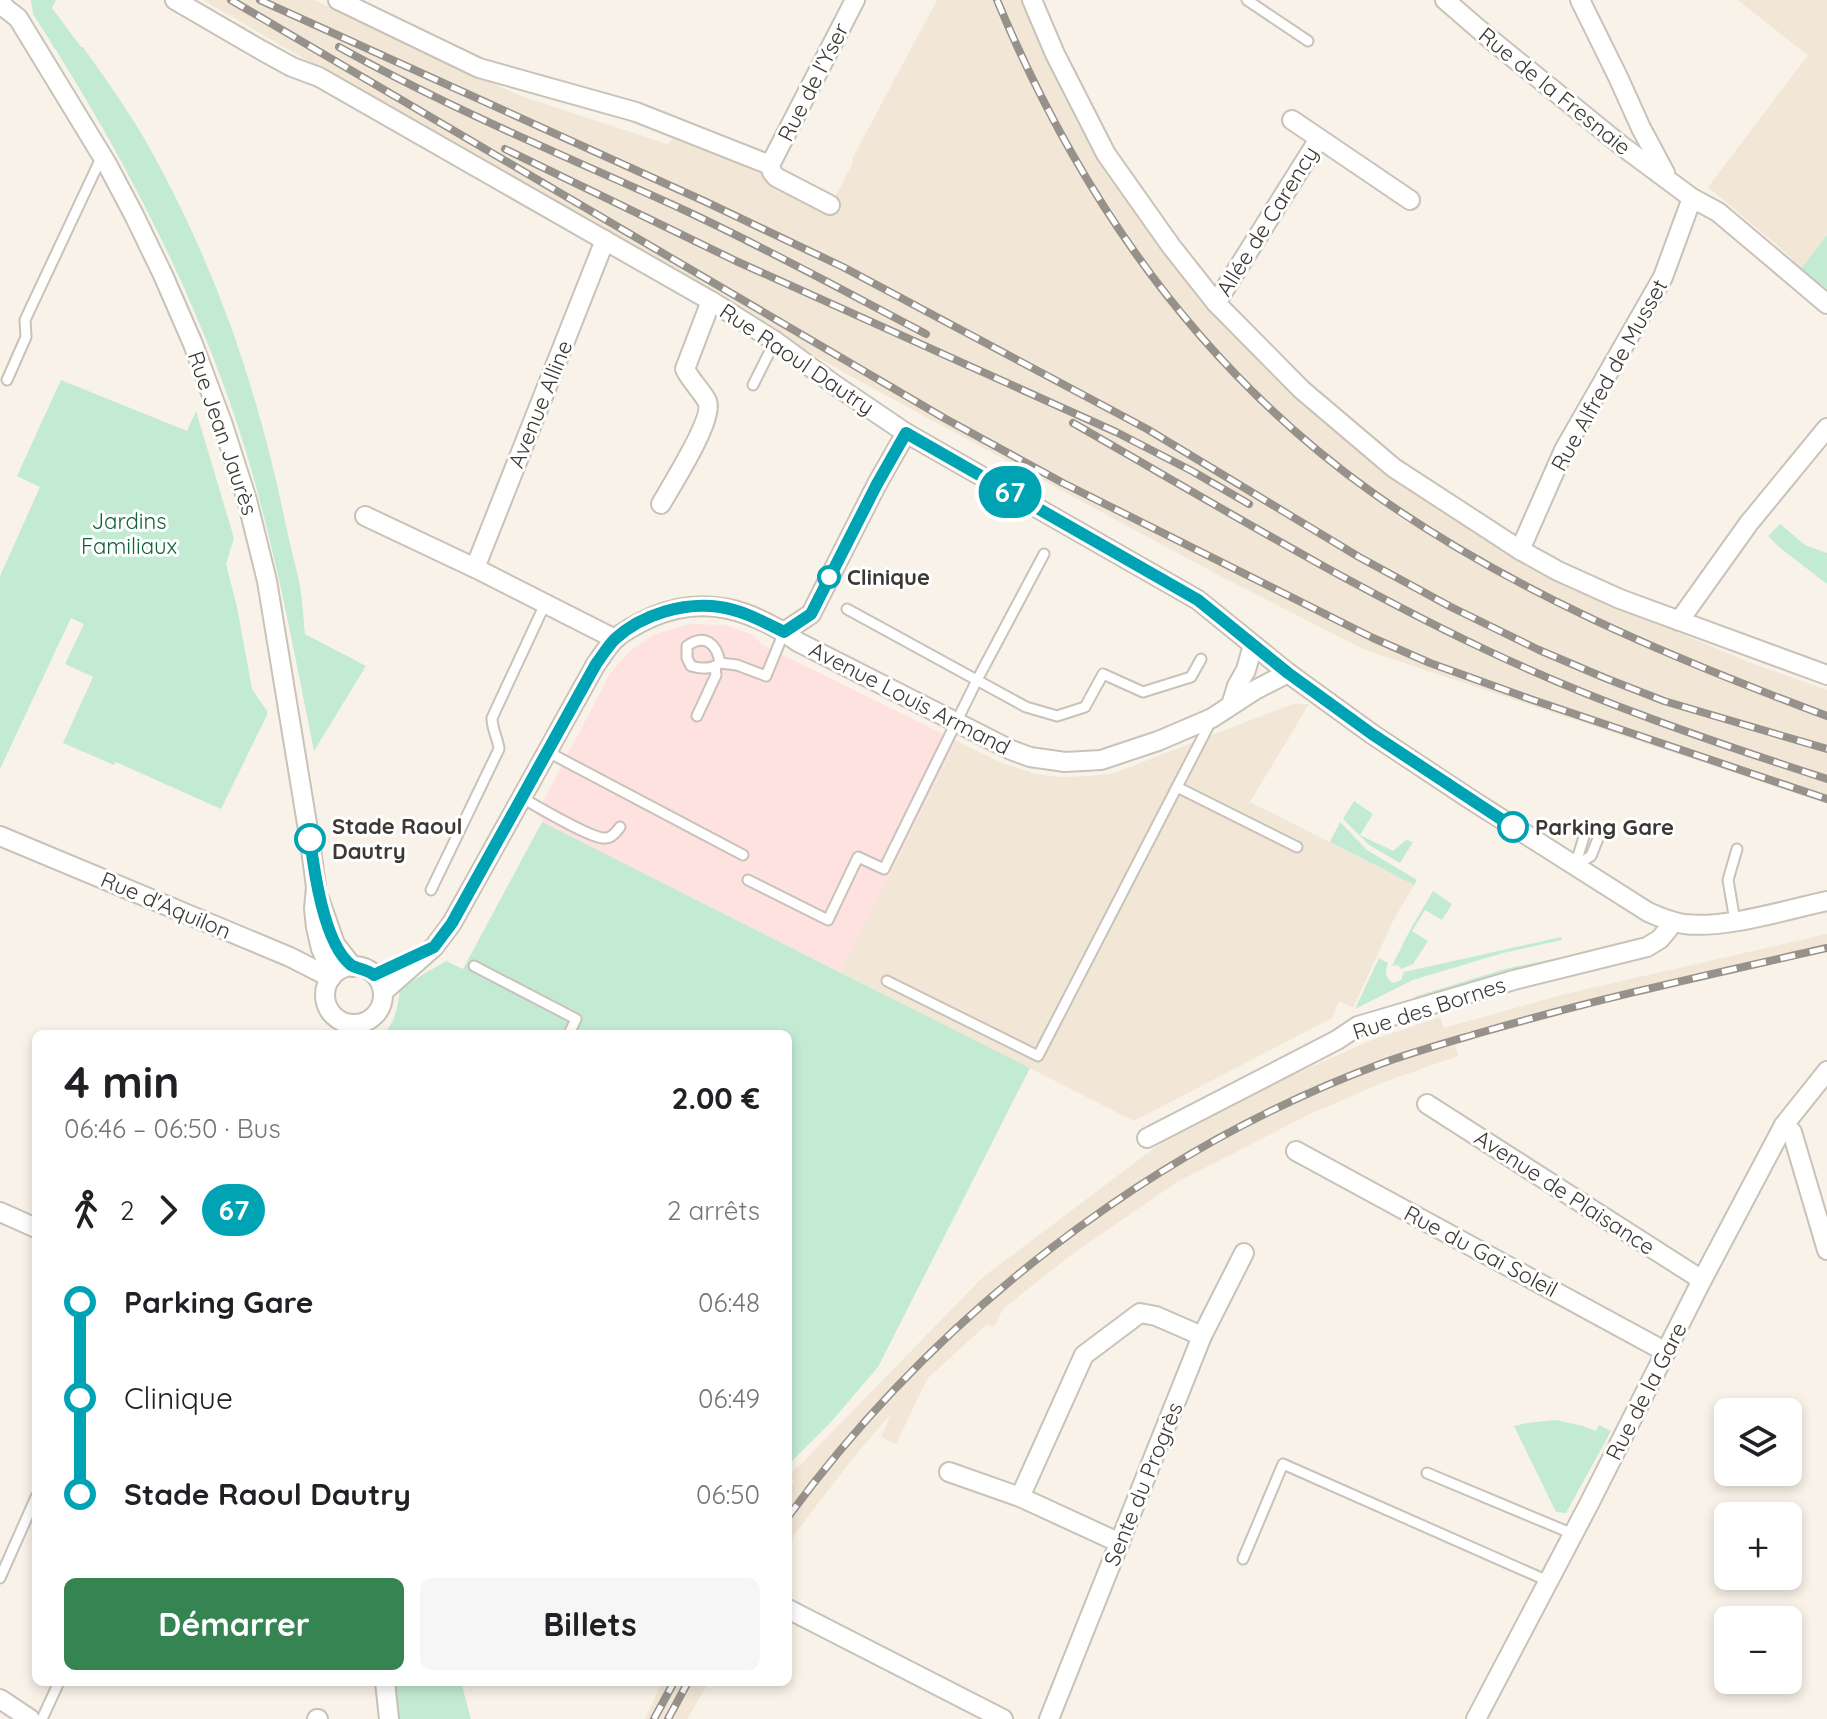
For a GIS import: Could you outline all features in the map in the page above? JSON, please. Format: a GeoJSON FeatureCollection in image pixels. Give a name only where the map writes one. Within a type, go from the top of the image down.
{"type":"FeatureCollection","features":[{"type":"Feature","properties":{"kind":"street","name":"Rue Jean Jaurès"},"geometry":{"type":"LineString","coordinates":[[0,0],[5,8],[19,9],[102,156],[163,275],[223,425],[247,500],[267,581],[316,887],[335,944],[353,967]]}},
{"type":"Feature","properties":{"kind":"street","name":"Rue Raoul Dautry"},"geometry":{"type":"LineString","coordinates":[[175,0],[292,67],[319,77],[711,301],[775,341],[906,433],[1198,600],[1288,673],[1372,734],[1648,912],[1687,924],[1735,921],[1827,901]]}},
{"type":"Feature","properties":{"kind":"street"},"geometry":{"type":"LineString","coordinates":[[338,0],[479,68],[636,112],[770,165],[776,177],[830,205]]}},
{"type":"Feature","properties":{"kind":"street","name":"Rue de l'Yser"},"geometry":{"type":"LineString","coordinates":[[770,165],[855,0]]}},
{"type":"Feature","properties":{"kind":"street"},"geometry":{"type":"LineString","coordinates":[[1032,0],[1055,54],[1106,154],[1216,303],[1302,390],[1394,468],[1520,550],[1558,571],[1620,599],[1827,675]]}},
{"type":"Feature","properties":{"kind":"street","name":"Rue de la Fresnaie"},"geometry":{"type":"LineString","coordinates":[[1445,0],[1610,137],[1692,198],[1718,212],[1827,304]]}},
{"type":"Feature","properties":{"kind":"street"},"geometry":{"type":"LineString","coordinates":[[1580,0],[1668,179]]}},
{"type":"Feature","properties":{"kind":"street"},"geometry":{"type":"LineString","coordinates":[[1292,120],[1410,200]]}},
{"type":"Feature","properties":{"kind":"street","name":"Allée de Carency"},"geometry":{"type":"LineString","coordinates":[[1216,303],[1319,139]]}},
{"type":"Feature","properties":{"kind":"street","name":"Rue Alfred de Musset"},"geometry":{"type":"LineString","coordinates":[[1520,550],[1564,450],[1663,277],[1692,198]]}},
{"type":"Feature","properties":{"kind":"street","name":"Avenue Alline"},"geometry":{"type":"LineString","coordinates":[[475,568],[605,240]]}},
{"type":"Feature","properties":{"kind":"street"},"geometry":{"type":"LineString","coordinates":[[661,504],[694,446],[707,414],[707,402],[685,369],[711,301]]}},
{"type":"Feature","properties":{"kind":"street"},"geometry":{"type":"LineString","coordinates":[[1679,621],[1749,523],[1827,428]]}},
{"type":"Feature","properties":{"kind":"street"},"geometry":{"type":"LineString","coordinates":[[784,632],[811,614],[906,433]]}},
{"type":"Feature","properties":{"kind":"street"},"geometry":{"type":"LineString","coordinates":[[365,516],[615,639]]}},
{"type":"Feature","properties":{"kind":"street","name":"Avenue Louis Armand"},"geometry":{"type":"LineString","coordinates":[[383,992],[434,947],[452,923],[596,664],[615,639],[640,622],[676,608],[722,607],[741,612],[1011,750],[1030,757],[1065,762],[1101,760],[1158,741],[1212,718],[1288,673]]}},
{"type":"Feature","properties":{"kind":"street"},"geometry":{"type":"LineString","coordinates":[[811,614],[816,651]]}},
{"type":"Feature","properties":{"kind":"street"},"geometry":{"type":"LineString","coordinates":[[1231,705],[1253,645]]}},
{"type":"Feature","properties":{"kind":"street","name":"Rue d'Aquilon"},"geometry":{"type":"LineString","coordinates":[[0,836],[332,976]]}},
{"type":"Feature","properties":{"kind":"street","name":"Rue Jean Jaurès"},"geometry":{"type":"LineString","coordinates":[[316,887],[316,927],[332,976]]}},
{"type":"Feature","properties":{"kind":"street","name":"Rue des Bornes"},"geometry":{"type":"LineString","coordinates":[[1147,1138],[1337,1040],[1358,1026],[1514,980],[1647,947],[1660,939],[1674,922]]}},
{"type":"Feature","properties":{"kind":"street"},"geometry":{"type":"LineString","coordinates":[[290,957],[303,946],[316,927]]}},
{"type":"Feature","properties":{"kind":"street"},"geometry":{"type":"LineString","coordinates":[[374,975],[434,947]]}},
{"type":"Feature","properties":{"kind":"street"},"geometry":{"type":"LineString","coordinates":[[353,967],[368,970],[374,975],[383,992],[374,1016],[356,1029],[348,1024],[335,1026],[325,998],[332,976],[353,967]]}},
{"type":"Feature","properties":{"kind":"street","name":"Rue de la Gare"},"geometry":{"type":"LineString","coordinates":[[1476,1719],[1784,1125],[1827,1071]]}},
{"type":"Feature","properties":{"kind":"street","name":"Avenue de Plaisance"},"geometry":{"type":"LineString","coordinates":[[1427,1104],[1702,1280]]}},
{"type":"Feature","properties":{"kind":"street"},"geometry":{"type":"LineString","coordinates":[[1784,1125],[1792,1132],[1827,1250]]}},
{"type":"Feature","properties":{"kind":"street","name":"Rue du Gai Soleil"},"geometry":{"type":"LineString","coordinates":[[1296,1151],[1666,1352]]}},
{"type":"Feature","properties":{"kind":"street"},"geometry":{"type":"LineString","coordinates":[[0,1212],[32,1226]]}},
{"type":"Feature","properties":{"kind":"street","name":"Sente du Progrès"},"geometry":{"type":"LineString","coordinates":[[1049,1719],[1202,1336],[1244,1253]]}},
{"type":"Feature","properties":{"kind":"street"},"geometry":{"type":"LineString","coordinates":[[1020,1497],[1084,1355],[1140,1313],[1156,1316],[1202,1336]]}},
{"type":"Feature","properties":{"kind":"street"},"geometry":{"type":"LineString","coordinates":[[949,1472],[1020,1497],[1120,1543]]}},
{"type":"Feature","properties":{"kind":"street"},"geometry":{"type":"LineString","coordinates":[[792,1611],[1003,1719]]}},
{"type":"Feature","properties":{"kind":"street"},"geometry":{"type":"LineString","coordinates":[[385,1686],[389,1719]]}},
{"type":"Feature","properties":{"kind":"street"},"geometry":{"type":"LineString","coordinates":[[0,1699],[30,1719]]}},
{"type":"Feature","properties":{"kind":"lane"},"geometry":{"type":"LineString","coordinates":[[1247,0],[1308,41]]}},
{"type":"Feature","properties":{"kind":"lane"},"geometry":{"type":"LineString","coordinates":[[7,380],[26,337],[25,320],[102,156]]}},
{"type":"Feature","properties":{"kind":"lane"},"geometry":{"type":"LineString","coordinates":[[753,385],[775,341]]}},
{"type":"Feature","properties":{"kind":"lane"},"geometry":{"type":"LineString","coordinates":[[748,880],[828,920],[858,857],[884,869],[977,680],[1044,554]]}},
{"type":"Feature","properties":{"kind":"lane"},"geometry":{"type":"LineString","coordinates":[[431,890],[499,749],[499,742],[492,730],[492,718],[545,604]]}},
{"type":"Feature","properties":{"kind":"lane"},"geometry":{"type":"LineString","coordinates":[[847,609],[1026,707],[1057,716],[1085,707],[1103,674],[1143,692],[1191,677],[1201,659]]}},
{"type":"Feature","properties":{"kind":"lane"},"geometry":{"type":"LineString","coordinates":[[697,716],[718,665],[737,665],[766,676],[784,632]]}},
{"type":"Feature","properties":{"kind":"lane"},"geometry":{"type":"LineString","coordinates":[[887,981],[1038,1056],[1212,718]]}},
{"type":"Feature","properties":{"kind":"lane"},"geometry":{"type":"LineString","coordinates":[[548,752],[743,855]]}},
{"type":"Feature","properties":{"kind":"lane"},"geometry":{"type":"LineString","coordinates":[[1177,787],[1297,847]]}},
{"type":"Feature","properties":{"kind":"lane"},"geometry":{"type":"LineString","coordinates":[[522,798],[591,835],[605,838],[615,834],[620,827]]}},
{"type":"Feature","properties":{"kind":"lane"},"geometry":{"type":"LineString","coordinates":[[1575,866],[1587,827]]}},
{"type":"Feature","properties":{"kind":"lane"},"geometry":{"type":"LineString","coordinates":[[1575,866],[1591,856],[1601,831]]}},
{"type":"Feature","properties":{"kind":"lane"},"geometry":{"type":"LineString","coordinates":[[1735,921],[1728,880],[1737,849]]}},
{"type":"Feature","properties":{"kind":"lane"},"geometry":{"type":"LineString","coordinates":[[474,966],[576,1019],[571,1030]]}},
{"type":"Feature","properties":{"kind":"lane"},"geometry":{"type":"LineString","coordinates":[[1243,1559],[1283,1464],[1548,1581]]}},
{"type":"Feature","properties":{"kind":"lane"},"geometry":{"type":"LineString","coordinates":[[1427,1473],[1573,1534]]}},
{"type":"Feature","properties":{"kind":"lane"},"geometry":{"type":"LineString","coordinates":[[0,1578],[32,1506]]}},
{"type":"Feature","properties":{"kind":"lane"},"geometry":{"type":"LineString","coordinates":[[42,1719],[57,1686]]}},
{"type":"Feature","properties":{"kind":"shaded area"},"geometry":{"type":"Polygon","coordinates":[[[203,0],[314,0],[521,96],[667,144],[674,139],[752,169],[826,210],[937,0],[1024,0],[1078,124],[1152,235],[1229,332],[1374,458],[1561,583],[1751,663],[1827,690],[1827,804],[1365,650],[1222,577],[848,375],[203,0]]]}},
{"type":"Feature","properties":{"kind":"shaded area"},"geometry":{"type":"Polygon","coordinates":[[[1737,0],[1827,0],[1827,235],[1801,269],[1708,187],[1808,55],[1737,0]]]}},
{"type":"Feature","properties":{"kind":"shaded area"},"geometry":{"type":"Polygon","coordinates":[[[690,624],[725,625],[751,634],[763,645],[957,741],[840,972],[542,822],[543,819],[536,815],[611,672],[630,651],[655,634],[690,624]]]}},
{"type":"Feature","properties":{"kind":"shaded area"},"geometry":{"type":"Polygon","coordinates":[[[1293,704],[1309,704],[1250,802],[1414,885],[1393,921],[1353,1008],[1339,1001],[1332,1018],[1134,1121],[840,972],[957,741],[1000,762],[1036,774],[1090,776],[1114,773],[1293,704]]]}},
{"type":"Feature","properties":{"kind":"shaded area"},"geometry":{"type":"Polygon","coordinates":[[[1827,934],[1827,952],[1597,1005],[1455,1044],[1458,1056],[1384,1082],[1310,1114],[1177,1182],[1068,1257],[1003,1309],[994,1327],[987,1324],[927,1379],[896,1444],[881,1437],[891,1414],[853,1458],[792,1539],[792,1472],[983,1277],[1169,1137],[1252,1093],[1369,1041],[1440,1017],[1444,1028],[1565,994],[1827,934]]]}},
{"type":"Feature","properties":{"kind":"shaded area"},"geometry":{"type":"Polygon","coordinates":[[[660,1686],[707,1686],[687,1719],[645,1719],[660,1686]]]}},
{"type":"Feature","properties":{"kind":"green space"},"geometry":{"type":"Polygon","coordinates":[[[31,0],[56,0],[52,8],[122,103],[169,184],[231,326],[262,424],[298,578],[305,634],[366,666],[314,751],[267,528],[228,397],[188,298],[142,200],[90,106],[33,14],[31,0]]]}},
{"type":"Feature","properties":{"kind":"green space"},"geometry":{"type":"Polygon","coordinates":[[[1827,235],[1827,289],[1801,269],[1827,235]]]}},
{"type":"Feature","properties":{"kind":"green space","name":"Jardins Familiaux"},"geometry":{"type":"Polygon","coordinates":[[[61,380],[187,431],[196,411],[234,538],[226,564],[252,689],[267,711],[221,809],[116,762],[114,765],[63,743],[93,677],[65,664],[84,624],[71,618],[0,769],[0,576],[40,487],[17,476],[61,380]]]}},
{"type":"Feature","properties":{"kind":"green space"},"geometry":{"type":"Polygon","coordinates":[[[1780,524],[1805,545],[1827,553],[1827,584],[1768,536],[1780,524]]]}},
{"type":"Feature","properties":{"kind":"green space"},"geometry":{"type":"Polygon","coordinates":[[[1354,801],[1373,814],[1360,835],[1393,851],[1406,840],[1413,842],[1400,863],[1369,845],[1343,819],[1354,801]]]}},
{"type":"Feature","properties":{"kind":"green space"},"geometry":{"type":"Polygon","coordinates":[[[542,822],[1030,1068],[878,1367],[831,1422],[792,1461],[792,1030],[386,1030],[394,1019],[400,988],[446,961],[463,969],[542,822]]]}},
{"type":"Feature","properties":{"kind":"green space"},"geometry":{"type":"Polygon","coordinates":[[[1340,822],[1367,850],[1417,880],[1414,885],[1330,842],[1340,822]]]}},
{"type":"Feature","properties":{"kind":"green space"},"geometry":{"type":"Polygon","coordinates":[[[1433,891],[1452,904],[1442,920],[1425,910],[1412,931],[1428,941],[1413,964],[1401,969],[1398,965],[1392,966],[1410,930],[1433,891]]]}},
{"type":"Feature","properties":{"kind":"green space"},"geometry":{"type":"Polygon","coordinates":[[[1561,937],[1562,940],[1503,953],[1413,980],[1355,1009],[1379,958],[1388,963],[1386,974],[1394,983],[1401,980],[1404,972],[1561,937]]]}},
{"type":"Feature","properties":{"kind":"green space"},"geometry":{"type":"Polygon","coordinates":[[[1567,956],[1566,959],[1383,1013],[1417,996],[1505,969],[1567,956]]]}},
{"type":"Feature","properties":{"kind":"green space"},"geometry":{"type":"Polygon","coordinates":[[[1556,1420],[1596,1431],[1599,1425],[1611,1431],[1566,1513],[1556,1512],[1514,1426],[1556,1420]]]}},
{"type":"Feature","properties":{"kind":"green space"},"geometry":{"type":"Polygon","coordinates":[[[393,1686],[462,1686],[471,1719],[397,1719],[393,1686]]]}},
{"type":"Feature","properties":{"kind":"railway"},"geometry":{"type":"LineString","coordinates":[[231,0],[944,418],[1063,483],[1373,638],[1430,663],[1827,799]]}},
{"type":"Feature","properties":{"kind":"railway"},"geometry":{"type":"LineString","coordinates":[[260,0],[843,267],[1147,429],[1359,557],[1539,650],[1664,701],[1827,749]]}},
{"type":"Feature","properties":{"kind":"railway"},"geometry":{"type":"LineString","coordinates":[[997,0],[1065,142],[1150,273],[1199,334],[1252,391],[1310,444],[1373,493],[1426,528],[1536,591],[1650,645],[1827,716]]}},
{"type":"Feature","properties":{"kind":"railway"},"geometry":{"type":"LineString","coordinates":[[339,47],[466,112],[715,225],[926,334]]}},
{"type":"Feature","properties":{"kind":"railway"},"geometry":{"type":"LineString","coordinates":[[505,149],[736,261],[1116,432],[1249,504]]}},
{"type":"Feature","properties":{"kind":"railway"},"geometry":{"type":"LineString","coordinates":[[1073,423],[1326,568],[1482,648],[1652,719],[1827,779]]}},
{"type":"Feature","properties":{"kind":"railway"},"geometry":{"type":"LineString","coordinates":[[792,1512],[846,1443],[910,1373],[979,1308],[1053,1247],[1131,1191],[1212,1142],[1296,1099],[1420,1051],[1611,998],[1827,948]]}},
{"type":"Feature","properties":{"kind":"railway"},"geometry":{"type":"LineString","coordinates":[[654,1719],[672,1686]]}},
{"type":"Feature","properties":{"kind":"railway"},"geometry":{"type":"LineString","coordinates":[[668,1719],[686,1686]]}},
{"type":"Feature","properties":{"kind":"bus line","name":"67"},"geometry":{"type":"LineString","coordinates":[[310,839],[316,887],[335,944],[353,967],[361,967],[374,975],[434,947],[452,923],[596,664],[615,639],[640,622],[676,608],[692,606],[722,607],[741,612],[784,632],[801,622],[811,614],[906,433],[1198,600],[1288,673],[1372,734],[1513,827]]}},
{"type":"Feature","properties":{"kind":"place","name":"Clinique"},"geometry":{"type":"Point","coordinates":[829,577]}},
{"type":"Feature","properties":{"kind":"place","name":"Parking Gare"},"geometry":{"type":"Point","coordinates":[1513,827]}},
{"type":"Feature","properties":{"kind":"place","name":"Stade Raoul Dautry"},"geometry":{"type":"Point","coordinates":[310,839]}}]}
